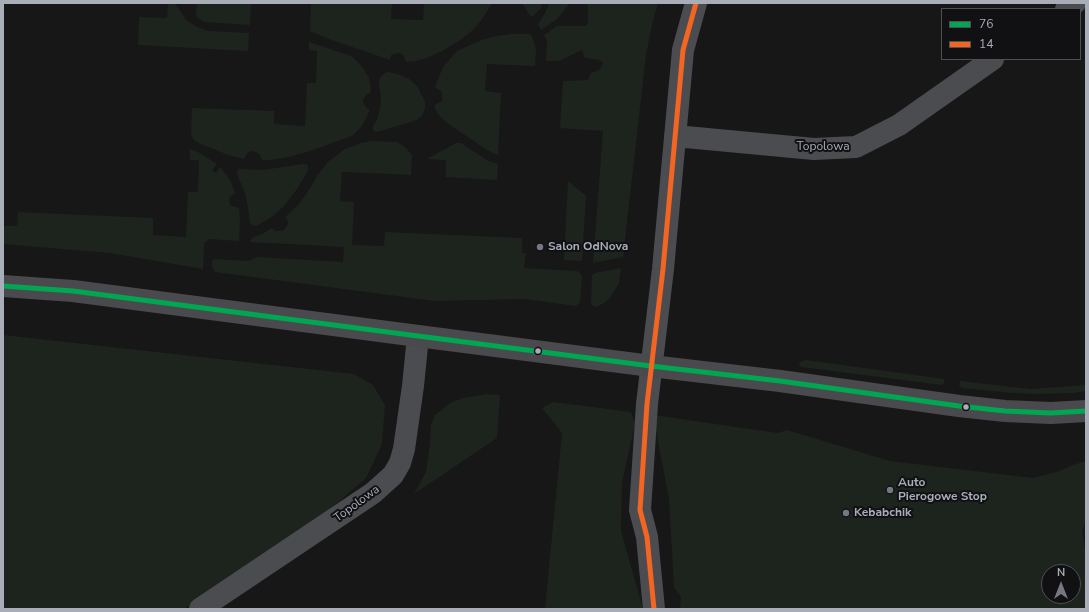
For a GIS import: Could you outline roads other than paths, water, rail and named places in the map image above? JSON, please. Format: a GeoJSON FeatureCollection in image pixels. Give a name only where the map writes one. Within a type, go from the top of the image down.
{"type":"FeatureCollection","features":[{"type":"Feature","properties":{"kind":"street"},"geometry":{"type":"LineString","coordinates":[[654,609],[647,538],[640,510],[647,404],[662,269],[683,50],[696,3]]}},
{"type":"Feature","properties":{"kind":"street","name":"Topolowa"},"geometry":{"type":"LineString","coordinates":[[675,136],[814,149],[856,146],[899,124],[992,60]]}},
{"type":"Feature","properties":{"kind":"street"},"geometry":{"type":"LineString","coordinates":[[3,286],[73,291],[651,366],[780,381],[959,406],[1005,411],[1051,413],[1086,411]]}},
{"type":"Feature","properties":{"kind":"street","name":"Topolowa"},"geometry":{"type":"LineString","coordinates":[[200,609],[373,493],[393,475],[400,463],[404,449],[418,336]]}},
{"type":"Feature","properties":{"kind":"place","name":"Salon OdNova"},"geometry":{"type":"Point","coordinates":[540,247]}},
{"type":"Feature","properties":{"kind":"place","name":"Auto Pierogowe Stop"},"geometry":{"type":"Point","coordinates":[890,490]}},
{"type":"Feature","properties":{"kind":"place","name":"Kebabchik"},"geometry":{"type":"Point","coordinates":[846,513]}}]}
